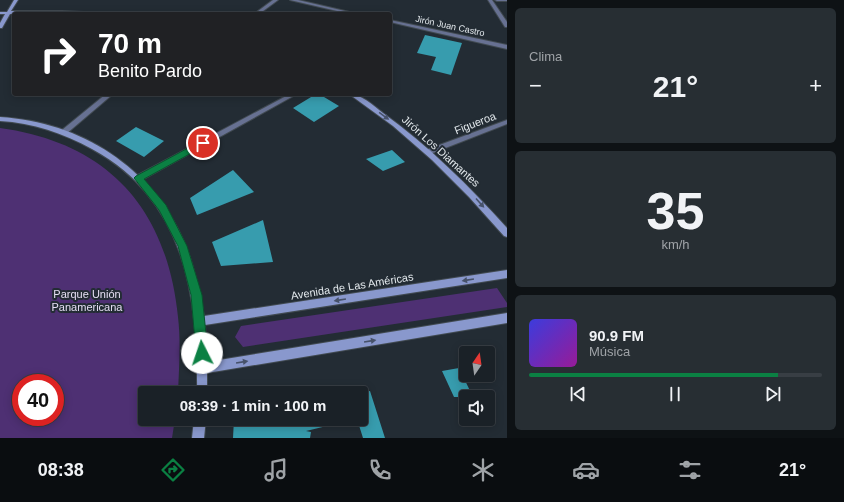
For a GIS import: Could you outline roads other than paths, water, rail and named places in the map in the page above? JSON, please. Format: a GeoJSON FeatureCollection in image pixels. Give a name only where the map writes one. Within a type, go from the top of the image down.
{"type":"FeatureCollection","features":[{"type":"Feature","properties":{"kind":"street"},"geometry":{"type":"LineString","coordinates":[[0,27],[16,0]]}},
{"type":"Feature","properties":{"kind":"street"},"geometry":{"type":"LineString","coordinates":[[259,12],[276,0]]}},
{"type":"Feature","properties":{"kind":"street"},"geometry":{"type":"LineString","coordinates":[[292,0],[347,12]]}},
{"type":"Feature","properties":{"kind":"street"},"geometry":{"type":"LineString","coordinates":[[490,0],[507,26]]}},
{"type":"Feature","properties":{"kind":"street"},"geometry":{"type":"LineString","coordinates":[[497,0],[507,0]]}},
{"type":"Feature","properties":{"kind":"street"},"geometry":{"type":"LineString","coordinates":[[0,13],[9,12]]}},
{"type":"Feature","properties":{"kind":"street"},"geometry":{"type":"LineString","coordinates":[[12,12],[62,12]]}},
{"type":"Feature","properties":{"kind":"street","name":"Jirón Juan Castro"},"geometry":{"type":"LineString","coordinates":[[392,21],[507,47]]}},
{"type":"Feature","properties":{"kind":"street"},"geometry":{"type":"LineString","coordinates":[[64,132],[108,96]]}},
{"type":"Feature","properties":{"kind":"street"},"geometry":{"type":"LineString","coordinates":[[139,178],[290,96]]}},
{"type":"Feature","properties":{"kind":"street","name":"Jirón Los Diamantes"},"geometry":{"type":"LineString","coordinates":[[355,96],[389,120],[454,175],[507,234]]}},
{"type":"Feature","properties":{"kind":"street"},"geometry":{"type":"LineString","coordinates":[[0,119],[36,124],[64,132],[91,144],[116,159],[139,178],[163,208],[182,246],[196,295],[200,321],[203,368],[202,386]]}},
{"type":"Feature","properties":{"kind":"street","name":"Figueroa"},"geometry":{"type":"LineString","coordinates":[[428,152],[507,122]]}},
{"type":"Feature","properties":{"kind":"street","name":"Avenida de Las Américas"},"geometry":{"type":"LineString","coordinates":[[200,321],[507,274]]}},
{"type":"Feature","properties":{"kind":"street"},"geometry":{"type":"LineString","coordinates":[[203,368],[507,318]]}},
{"type":"Feature","properties":{"kind":"street"},"geometry":{"type":"LineString","coordinates":[[198,438],[199,426]]}},
{"type":"Feature","properties":{"kind":"park label","name":"Parque Unión Panamericana"},"geometry":{"type":"Point","coordinates":[87,300]}}]}
